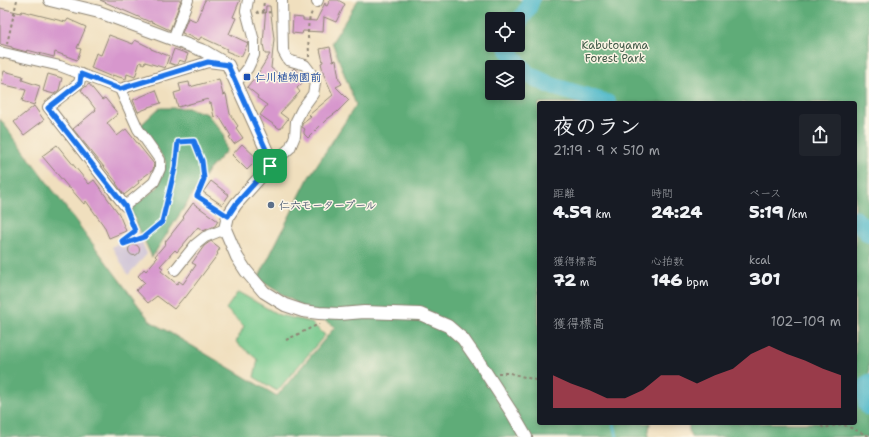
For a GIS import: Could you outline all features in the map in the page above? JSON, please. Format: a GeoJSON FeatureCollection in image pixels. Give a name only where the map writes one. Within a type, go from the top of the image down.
{"type":"FeatureCollection","features":[{"type":"Feature","properties":{"kind":"street"},"geometry":{"type":"LineString","coordinates":[[50,0],[98,12],[204,50],[228,65],[269,156],[270,166]]}},
{"type":"Feature","properties":{"kind":"street"},"geometry":{"type":"LineString","coordinates":[[173,39],[188,0]]}},
{"type":"Feature","properties":{"kind":"street"},"geometry":{"type":"LineString","coordinates":[[282,0],[283,51],[288,60],[305,65],[311,73],[315,84],[313,94],[302,109],[296,121],[295,136],[290,148],[270,166],[236,204],[228,216],[225,229],[237,257],[246,271],[264,292],[285,305],[303,311],[340,314],[364,312],[420,314],[448,326],[463,339],[487,373],[526,437]]}},
{"type":"Feature","properties":{"kind":"street"},"geometry":{"type":"LineString","coordinates":[[236,83],[248,68],[254,55],[254,41],[246,11],[252,3]]}},
{"type":"Feature","properties":{"kind":"street"},"geometry":{"type":"LineString","coordinates":[[2,53],[60,66],[120,89],[208,62],[228,65]]}},
{"type":"Feature","properties":{"kind":"street"},"geometry":{"type":"LineString","coordinates":[[81,74],[80,83],[48,108],[125,206],[154,182],[160,169],[160,160],[138,129],[120,89]]}},
{"type":"Feature","properties":{"kind":"street"},"geometry":{"type":"LineString","coordinates":[[175,270],[195,245],[205,237],[225,229]]}},
{"type":"Feature","properties":{"kind":"path"},"geometry":{"type":"LineString","coordinates":[[2,53],[17,0]]}},
{"type":"Feature","properties":{"kind":"path"},"geometry":{"type":"LineString","coordinates":[[263,12],[264,0]]}},
{"type":"Feature","properties":{"kind":"path"},"geometry":{"type":"LineString","coordinates":[[305,65],[309,56],[307,28],[311,14],[318,1]]}},
{"type":"Feature","properties":{"kind":"path"},"geometry":{"type":"LineString","coordinates":[[252,3],[258,13],[282,12]]}},
{"type":"Feature","properties":{"kind":"path"},"geometry":{"type":"LineString","coordinates":[[125,206],[135,231],[122,241],[124,244],[144,237],[162,222],[175,168],[178,142],[194,141],[202,161],[204,179],[197,196],[228,216]]}},
{"type":"Feature","properties":{"kind":"path"},"geometry":{"type":"LineString","coordinates":[[286,340],[320,324]]}},
{"type":"Feature","properties":{"kind":"path"},"geometry":{"type":"LineString","coordinates":[[487,373],[510,373],[537,380]]}},
{"type":"Feature","properties":{"kind":"path"},"geometry":{"type":"LineString","coordinates":[[819,425],[824,428],[838,425]]}},
{"type":"Feature","properties":{"kind":"path"},"geometry":{"type":"LineString","coordinates":[[844,425],[869,436]]}},
{"type":"Feature","properties":{"kind":"shaded area"},"geometry":{"type":"Polygon","coordinates":[[[141,240],[147,254],[128,275],[112,247],[118,243],[123,248],[141,240]]]}},
{"type":"Feature","properties":{"kind":"green space","name":"Kabutoyama Forest Park"},"geometry":{"type":"Polygon","coordinates":[[[358,0],[869,0],[869,437],[691,437],[689,432],[689,425],[857,425],[857,101],[537,101],[537,425],[650,425],[648,437],[0,437],[0,119],[150,321],[277,396],[335,327],[258,279],[309,177],[356,105],[332,42],[358,0]]]}},
{"type":"Feature","properties":{"kind":"green space"},"geometry":{"type":"Polygon","coordinates":[[[159,108],[188,108],[207,114],[223,133],[226,151],[207,172],[152,257],[130,209],[158,187],[166,162],[141,125],[159,108]]]}},
{"type":"Feature","properties":{"kind":"green space"},"geometry":{"type":"Polygon","coordinates":[[[238,292],[279,315],[310,322],[325,335],[277,391],[254,377],[258,360],[236,342],[244,326],[226,309],[238,292]]]}},
{"type":"Feature","properties":{"kind":"building"},"geometry":{"type":"Polygon","coordinates":[[[100,0],[181,0],[170,30],[100,0]]]}},
{"type":"Feature","properties":{"kind":"building"},"geometry":{"type":"Polygon","coordinates":[[[205,0],[240,0],[233,17],[236,18],[229,34],[248,43],[241,57],[226,51],[227,49],[201,37],[199,40],[182,33],[188,18],[196,21],[205,0]]]}},
{"type":"Feature","properties":{"kind":"building"},"geometry":{"type":"Polygon","coordinates":[[[330,0],[338,0],[345,4],[336,22],[324,17],[323,32],[303,31],[302,34],[292,33],[293,17],[303,18],[303,20],[316,21],[325,3],[327,6],[330,0]]]}},
{"type":"Feature","properties":{"kind":"building"},"geometry":{"type":"Polygon","coordinates":[[[266,6],[270,6],[274,39],[271,68],[284,78],[294,68],[306,79],[297,88],[300,92],[280,113],[288,119],[280,129],[260,115],[267,105],[257,98],[258,96],[247,87],[257,75],[270,54],[265,54],[263,44],[266,6]]]}},
{"type":"Feature","properties":{"kind":"building"},"geometry":{"type":"Polygon","coordinates":[[[0,8],[21,13],[22,11],[66,22],[68,19],[86,27],[77,48],[81,49],[77,60],[55,52],[54,57],[27,50],[27,52],[0,44],[0,8]]]}},
{"type":"Feature","properties":{"kind":"building"},"geometry":{"type":"Polygon","coordinates":[[[109,35],[133,44],[135,40],[151,49],[169,56],[165,68],[140,62],[135,77],[127,74],[126,79],[112,75],[112,77],[91,68],[96,53],[101,55],[109,35]]]}},
{"type":"Feature","properties":{"kind":"building"},"geometry":{"type":"Polygon","coordinates":[[[330,47],[333,61],[336,60],[339,79],[342,84],[336,87],[349,100],[308,138],[304,134],[305,129],[302,127],[302,124],[311,117],[309,115],[333,95],[324,75],[320,49],[330,47]]]}},
{"type":"Feature","properties":{"kind":"building"},"geometry":{"type":"Polygon","coordinates":[[[174,49],[188,54],[185,62],[179,60],[177,65],[169,63],[174,49]]]}},
{"type":"Feature","properties":{"kind":"building"},"geometry":{"type":"Polygon","coordinates":[[[4,71],[23,76],[22,80],[40,86],[34,105],[22,101],[26,90],[1,84],[4,71]]]}},
{"type":"Feature","properties":{"kind":"building"},"geometry":{"type":"Polygon","coordinates":[[[48,74],[62,78],[59,90],[54,94],[43,91],[48,74]]]}},
{"type":"Feature","properties":{"kind":"building"},"geometry":{"type":"Polygon","coordinates":[[[219,79],[223,95],[226,94],[230,114],[238,126],[236,128],[243,138],[234,144],[219,116],[214,117],[211,103],[209,104],[208,99],[178,107],[174,93],[181,91],[179,84],[189,82],[190,87],[219,79]]]}},
{"type":"Feature","properties":{"kind":"building"},"geometry":{"type":"Polygon","coordinates":[[[89,84],[102,100],[105,98],[118,114],[107,123],[117,136],[126,129],[154,164],[153,170],[138,181],[139,183],[124,195],[117,183],[73,129],[96,110],[81,90],[89,84]]]}},
{"type":"Feature","properties":{"kind":"building"},"geometry":{"type":"Polygon","coordinates":[[[156,90],[161,103],[138,112],[133,100],[156,90]]]}},
{"type":"Feature","properties":{"kind":"building"},"geometry":{"type":"Polygon","coordinates":[[[34,106],[44,120],[24,135],[14,122],[34,106]]]}},
{"type":"Feature","properties":{"kind":"building"},"geometry":{"type":"Polygon","coordinates":[[[242,144],[258,159],[247,170],[232,155],[242,144]]]}},
{"type":"Feature","properties":{"kind":"building"},"geometry":{"type":"Polygon","coordinates":[[[57,145],[89,184],[94,180],[119,214],[126,231],[109,238],[104,226],[86,201],[84,204],[42,156],[57,145]]]}},
{"type":"Feature","properties":{"kind":"building"},"geometry":{"type":"Polygon","coordinates":[[[211,181],[229,195],[222,205],[203,192],[211,181]]]}},
{"type":"Feature","properties":{"kind":"building"},"geometry":{"type":"Polygon","coordinates":[[[193,203],[218,221],[215,226],[203,231],[198,227],[177,252],[175,250],[160,266],[163,268],[161,271],[177,284],[179,281],[183,284],[196,265],[192,263],[204,246],[211,241],[220,248],[217,253],[218,254],[185,298],[184,297],[174,309],[157,296],[148,303],[136,290],[145,283],[138,276],[144,269],[146,271],[157,258],[155,256],[184,218],[183,217],[193,203]]]}},
{"type":"Feature","properties":{"kind":"building"},"geometry":{"type":"Polygon","coordinates":[[[132,245],[136,245],[138,246],[138,254],[132,255],[129,252],[129,248],[132,245]]]}},
{"type":"Feature","properties":{"kind":"waterway"},"geometry":{"type":"LineString","coordinates":[[525,13],[531,0]]}},
{"type":"Feature","properties":{"kind":"waterway"},"geometry":{"type":"LineString","coordinates":[[510,52],[527,74],[552,86],[601,101]]}},
{"type":"Feature","properties":{"kind":"waterway"},"geometry":{"type":"LineString","coordinates":[[857,221],[869,234]]}},
{"type":"Feature","properties":{"kind":"waterway"},"geometry":{"type":"LineString","coordinates":[[869,383],[865,391],[867,404],[869,407]]}},
{"type":"Feature","properties":{"kind":"waterway"},"geometry":{"type":"LineString","coordinates":[[614,425],[617,437]]}},
{"type":"Feature","properties":{"kind":"place","name":"仁川植物園前"},"geometry":{"type":"Point","coordinates":[247,77]}},
{"type":"Feature","properties":{"kind":"place","name":"仁六モータープール"},"geometry":{"type":"Point","coordinates":[271,205]}},
{"type":"Feature","properties":{"kind":"route"},"geometry":{"type":"LineString","coordinates":[[208,62],[228,65],[269,156],[270,166],[236,204],[228,216],[197,196],[204,179],[202,161],[194,141],[178,142],[175,168],[162,222],[144,237],[124,244],[122,241],[135,231],[125,206],[48,108],[80,83],[81,74],[120,89],[208,62]]}}]}
